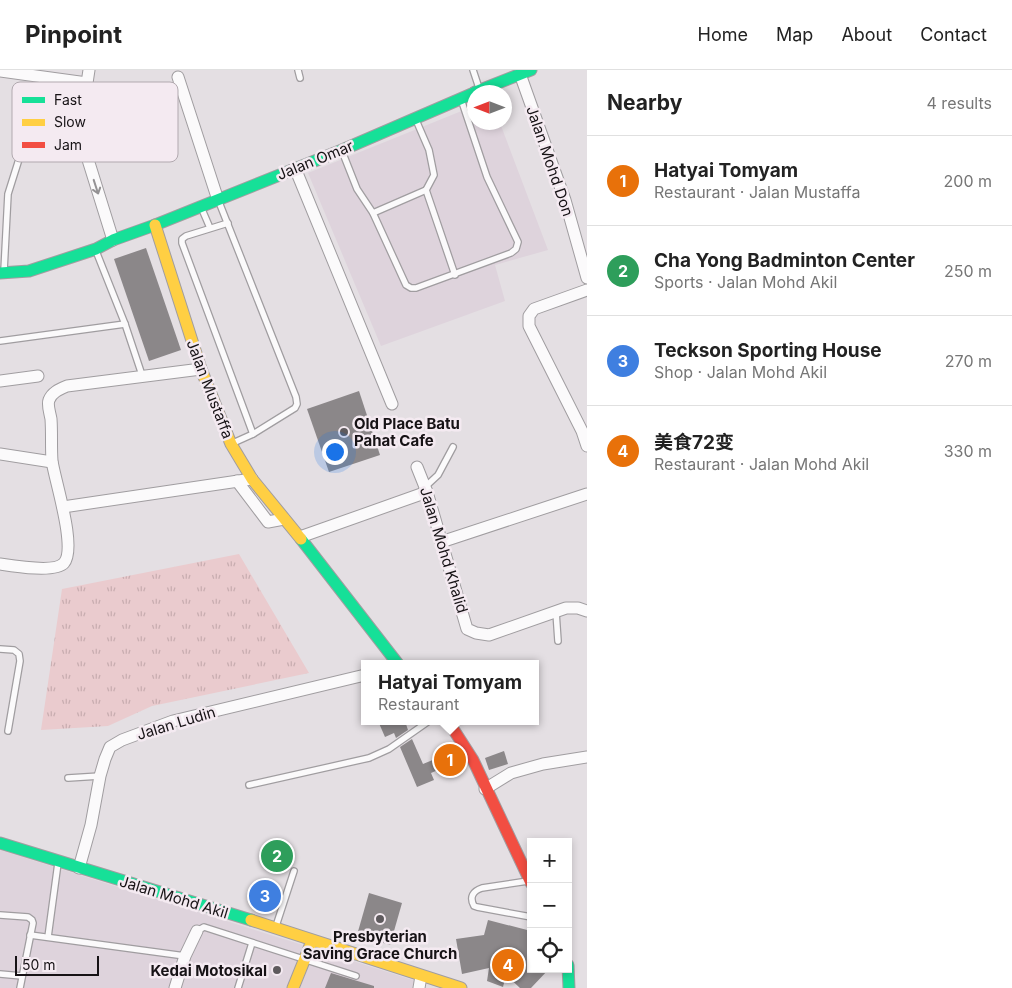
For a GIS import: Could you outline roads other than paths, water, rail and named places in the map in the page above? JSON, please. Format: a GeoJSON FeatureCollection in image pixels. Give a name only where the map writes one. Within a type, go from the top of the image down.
{"type":"FeatureCollection","features":[{"type":"Feature","properties":{"kind":"street"},"geometry":{"type":"LineString","coordinates":[[0,71],[80,82]]}},
{"type":"Feature","properties":{"kind":"street","name":"Jalan Omar"},"geometry":{"type":"LineString","coordinates":[[494,85],[526,72]]}},
{"type":"Feature","properties":{"kind":"street","name":"Jalan Mohd Don"},"geometry":{"type":"LineString","coordinates":[[526,72],[587,278]]}},
{"type":"Feature","properties":{"kind":"street"},"geometry":{"type":"LineString","coordinates":[[178,77],[218,200]]}},
{"type":"Feature","properties":{"kind":"street","name":"Jalan Omar"},"geometry":{"type":"LineString","coordinates":[[155,225],[342,150],[467,96]]}},
{"type":"Feature","properties":{"kind":"street"},"geometry":{"type":"LineString","coordinates":[[89,162],[113,240]]}},
{"type":"Feature","properties":{"kind":"street"},"geometry":{"type":"LineString","coordinates":[[295,168],[392,404]]}},
{"type":"Feature","properties":{"kind":"street"},"geometry":{"type":"LineString","coordinates":[[2,273],[30,271],[96,249],[113,240],[155,225]]}},
{"type":"Feature","properties":{"kind":"street","name":"Jalan Mustaffa"},"geometry":{"type":"LineString","coordinates":[[155,225],[201,369],[231,444],[252,479],[300,536],[395,660]]}},
{"type":"Feature","properties":{"kind":"street"},"geometry":{"type":"LineString","coordinates":[[587,290],[534,309],[529,316],[529,326],[584,430],[587,446]]}},
{"type":"Feature","properties":{"kind":"street"},"geometry":{"type":"LineString","coordinates":[[0,564],[22,567],[55,567],[64,564],[68,555],[63,508],[52,462],[51,418],[48,401],[54,392],[67,386],[201,369]]}},
{"type":"Feature","properties":{"kind":"street"},"geometry":{"type":"LineString","coordinates":[[0,381],[38,376]]}},
{"type":"Feature","properties":{"kind":"street"},"geometry":{"type":"LineString","coordinates":[[0,454],[52,462]]}},
{"type":"Feature","properties":{"kind":"street","name":"Jalan Mohd Khalid"},"geometry":{"type":"LineString","coordinates":[[417,467],[426,490],[467,629],[489,635],[566,608],[578,608],[587,611]]}},
{"type":"Feature","properties":{"kind":"street"},"geometry":{"type":"LineString","coordinates":[[63,508],[252,479]]}},
{"type":"Feature","properties":{"kind":"street"},"geometry":{"type":"LineString","coordinates":[[238,481],[268,522],[284,519]]}},
{"type":"Feature","properties":{"kind":"street"},"geometry":{"type":"LineString","coordinates":[[300,536],[426,490]]}},
{"type":"Feature","properties":{"kind":"street"},"geometry":{"type":"LineString","coordinates":[[442,542],[587,494]]}},
{"type":"Feature","properties":{"kind":"street","name":"Jalan Ludin"},"geometry":{"type":"LineString","coordinates":[[79,868],[91,825],[100,776],[110,747],[157,726],[361,676]]}},
{"type":"Feature","properties":{"kind":"street"},"geometry":{"type":"LineString","coordinates":[[451,725],[473,760],[527,876]]}},
{"type":"Feature","properties":{"kind":"street"},"geometry":{"type":"LineString","coordinates":[[486,789],[511,773],[543,764],[587,756]]}},
{"type":"Feature","properties":{"kind":"street","name":"Jalan Mohd Akil"},"geometry":{"type":"LineString","coordinates":[[0,843],[276,928],[461,988]]}},
{"type":"Feature","properties":{"kind":"street"},"geometry":{"type":"LineString","coordinates":[[174,988],[185,956],[197,932]]}},
{"type":"Feature","properties":{"kind":"street"},"geometry":{"type":"LineString","coordinates":[[294,988],[312,940]]}},
{"type":"Feature","properties":{"kind":"street"},"geometry":{"type":"LineString","coordinates":[[569,973],[570,988]]}},
{"type":"Feature","properties":{"kind":"street"},"geometry":{"type":"LineString","coordinates":[[419,988],[421,976]]}},
{"type":"Feature","properties":{"kind":"lane"},"geometry":{"type":"LineString","coordinates":[[298,70],[300,78]]}},
{"type":"Feature","properties":{"kind":"lane"},"geometry":{"type":"LineString","coordinates":[[473,70],[476,85]]}},
{"type":"Feature","properties":{"kind":"lane"},"geometry":{"type":"LineString","coordinates":[[342,150],[357,189],[373,213],[406,285],[416,288],[456,275],[511,253],[516,249],[518,242],[487,177],[461,99]]}},
{"type":"Feature","properties":{"kind":"lane"},"geometry":{"type":"LineString","coordinates":[[373,213],[426,190],[434,175],[429,150],[416,118]]}},
{"type":"Feature","properties":{"kind":"lane"},"geometry":{"type":"LineString","coordinates":[[2,273],[8,194],[18,162]]}},
{"type":"Feature","properties":{"kind":"lane"},"geometry":{"type":"LineString","coordinates":[[426,190],[456,275]]}},
{"type":"Feature","properties":{"kind":"lane"},"geometry":{"type":"LineString","coordinates":[[218,200],[296,397],[297,404],[295,408],[253,434],[231,444]]}},
{"type":"Feature","properties":{"kind":"lane"},"geometry":{"type":"LineString","coordinates":[[201,207],[210,228]]}},
{"type":"Feature","properties":{"kind":"lane"},"geometry":{"type":"LineString","coordinates":[[228,223],[186,236],[182,239],[182,243],[253,434]]}},
{"type":"Feature","properties":{"kind":"lane"},"geometry":{"type":"LineString","coordinates":[[96,249],[125,324],[142,375]]}},
{"type":"Feature","properties":{"kind":"lane"},"geometry":{"type":"LineString","coordinates":[[0,341],[125,324]]}},
{"type":"Feature","properties":{"kind":"lane"},"geometry":{"type":"LineString","coordinates":[[426,490],[438,475],[452,447]]}},
{"type":"Feature","properties":{"kind":"lane"},"geometry":{"type":"LineString","coordinates":[[556,612],[558,641]]}},
{"type":"Feature","properties":{"kind":"lane"},"geometry":{"type":"LineString","coordinates":[[0,649],[14,650],[19,654],[20,661],[8,731]]}},
{"type":"Feature","properties":{"kind":"lane"},"geometry":{"type":"LineString","coordinates":[[249,785],[370,758],[389,749],[423,725]]}},
{"type":"Feature","properties":{"kind":"lane"},"geometry":{"type":"LineString","coordinates":[[68,778],[100,776]]}},
{"type":"Feature","properties":{"kind":"lane"},"geometry":{"type":"LineString","coordinates":[[48,937],[58,861]]}},
{"type":"Feature","properties":{"kind":"lane"},"geometry":{"type":"LineString","coordinates":[[276,928],[294,871]]}},
{"type":"Feature","properties":{"kind":"lane"},"geometry":{"type":"LineString","coordinates":[[527,882],[482,888],[475,891],[472,899],[474,906],[477,907],[527,916]]}},
{"type":"Feature","properties":{"kind":"lane"},"geometry":{"type":"LineString","coordinates":[[0,915],[28,917],[32,920],[33,924],[20,988]]}},
{"type":"Feature","properties":{"kind":"lane"},"geometry":{"type":"LineString","coordinates":[[197,932],[204,927],[356,976]]}},
{"type":"Feature","properties":{"kind":"lane"},"geometry":{"type":"LineString","coordinates":[[30,935],[185,956]]}},
{"type":"Feature","properties":{"kind":"lane"},"geometry":{"type":"LineString","coordinates":[[238,988],[252,942]]}},
{"type":"Feature","properties":{"kind":"lane"},"geometry":{"type":"LineString","coordinates":[[0,974],[22,976]]}},
{"type":"Feature","properties":{"kind":"place","name":"Old Place Batu Pahat Cafe"},"geometry":{"type":"Point","coordinates":[344,432]}},
{"type":"Feature","properties":{"kind":"place","name":"Hatyai Tomyam"},"geometry":{"type":"Point","coordinates":[450,760]}},
{"type":"Feature","properties":{"kind":"place","name":"Cha Yong Badminton Center"},"geometry":{"type":"Point","coordinates":[277,856]}},
{"type":"Feature","properties":{"kind":"place","name":"Teckson Sporting House"},"geometry":{"type":"Point","coordinates":[265,896]}},
{"type":"Feature","properties":{"kind":"place","name":"Presbyterian Saving Grace Church"},"geometry":{"type":"Point","coordinates":[380,919]}},
{"type":"Feature","properties":{"kind":"place","name":"美食72变"},"geometry":{"type":"Point","coordinates":[508,965]}},
{"type":"Feature","properties":{"kind":"place","name":"Kedai Motosikal"},"geometry":{"type":"Point","coordinates":[277,970]}}]}
